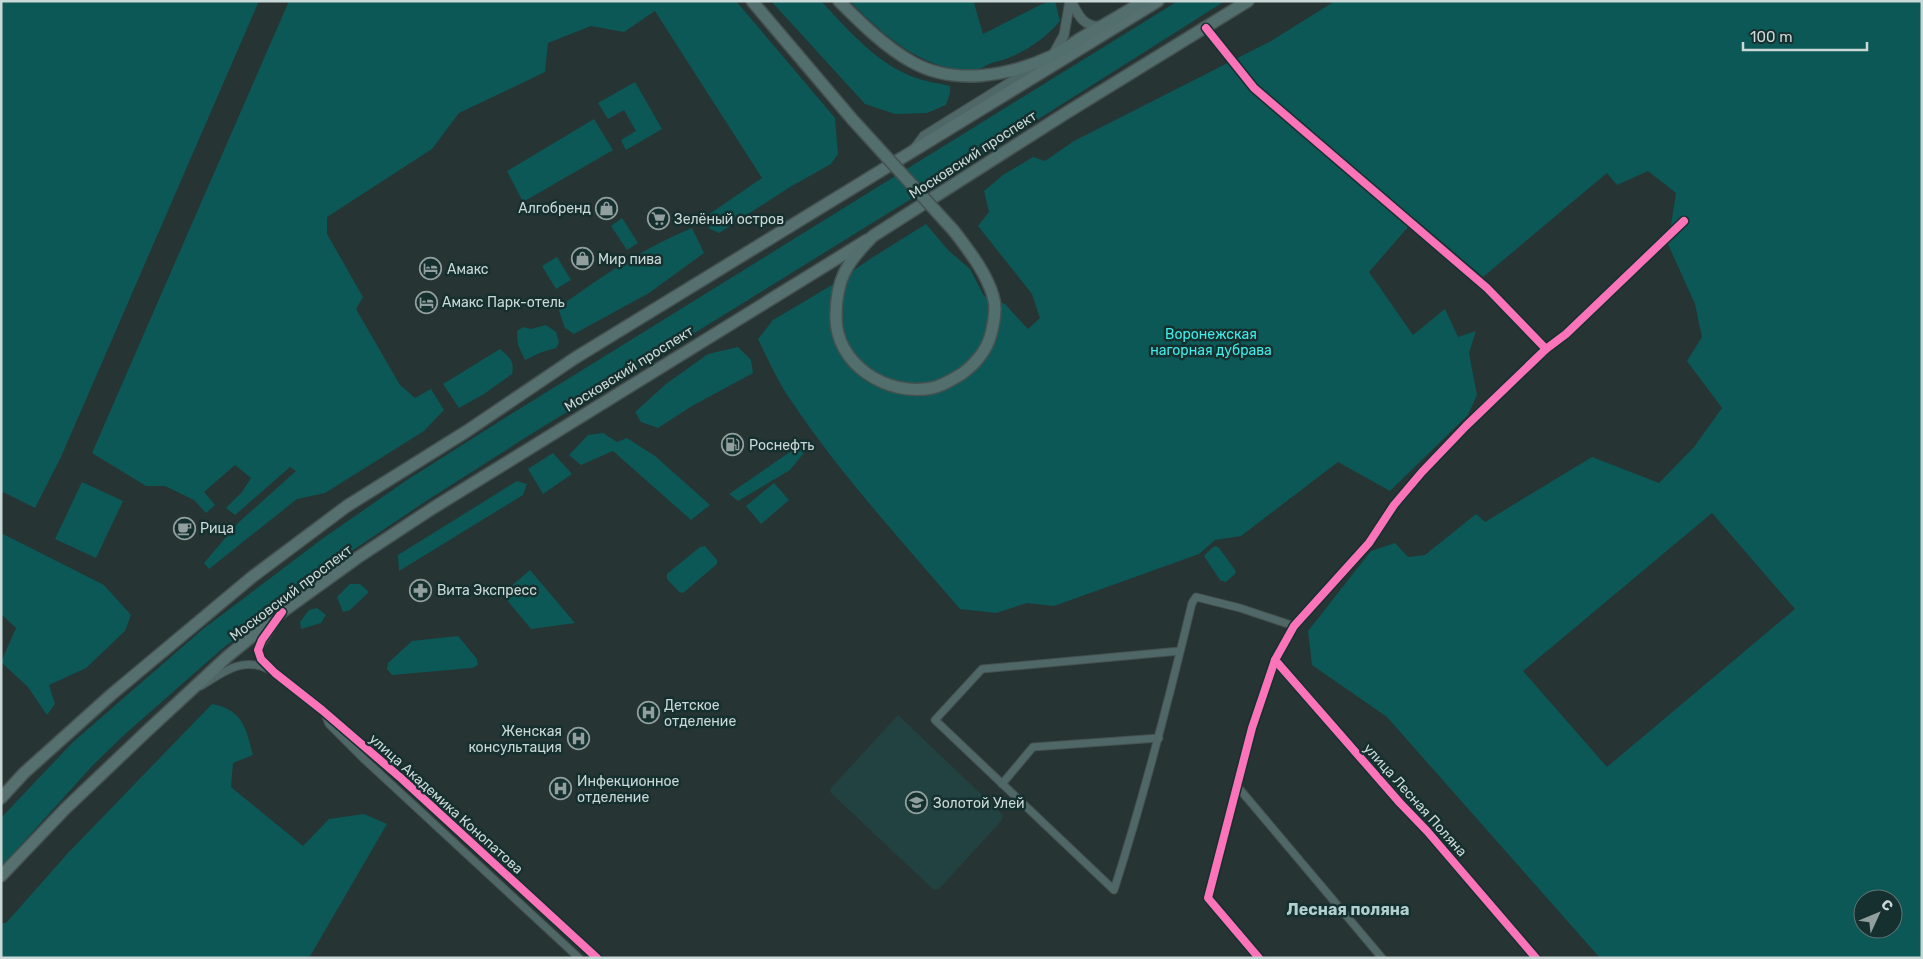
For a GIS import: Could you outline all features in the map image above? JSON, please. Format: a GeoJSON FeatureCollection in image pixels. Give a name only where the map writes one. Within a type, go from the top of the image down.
{"type":"FeatureCollection","features":[{"type":"Feature","properties":{"kind":"highway"},"geometry":{"type":"LineString","coordinates":[[752,1],[852,119],[954,231],[969,251],[988,284],[993,297],[994,322],[985,350],[976,361],[946,384],[920,390],[892,386],[867,374],[846,352],[839,339],[836,299],[840,283],[850,262],[873,236]]}},
{"type":"Feature","properties":{"kind":"highway"},"geometry":{"type":"LineString","coordinates":[[839,1],[874,34],[899,54],[927,69],[964,76],[986,76],[1012,70],[1052,56],[1144,1]]}},
{"type":"Feature","properties":{"kind":"highway","name":"Московский проспект"},"geometry":{"type":"LineString","coordinates":[[873,236],[1066,113],[1248,1]]}},
{"type":"Feature","properties":{"kind":"main road"},"geometry":{"type":"LineString","coordinates":[[1,798],[24,773],[112,694],[252,577],[347,506],[467,430],[575,358],[1158,1]]}},
{"type":"Feature","properties":{"kind":"main road","name":"Московский проспект"},"geometry":{"type":"LineString","coordinates":[[1,876],[65,809],[183,698],[228,656],[282,612],[357,558],[433,508],[873,236]]}},
{"type":"Feature","properties":{"kind":"street"},"geometry":{"type":"LineString","coordinates":[[910,154],[924,136],[1052,56],[1064,35],[1070,1]]}},
{"type":"Feature","properties":{"kind":"street"},"geometry":{"type":"LineString","coordinates":[[1070,1],[1084,22],[1089,25],[1102,26]]}},
{"type":"Feature","properties":{"kind":"street"},"geometry":{"type":"LineString","coordinates":[[1206,28],[1254,88],[1487,288],[1546,349]]}},
{"type":"Feature","properties":{"kind":"street"},"geometry":{"type":"LineString","coordinates":[[1258,958],[1208,898],[1252,728],[1275,660],[1294,626],[1369,543],[1394,504],[1466,426],[1684,221]]}},
{"type":"Feature","properties":{"kind":"street"},"geometry":{"type":"LineString","coordinates":[[1180,651],[982,669],[935,720],[1114,890],[1158,738],[1180,651],[1192,603],[1196,597],[1240,608],[1294,626]]}},
{"type":"Feature","properties":{"kind":"street"},"geometry":{"type":"LineString","coordinates":[[275,673],[261,659],[258,650],[262,640],[282,612]]}},
{"type":"Feature","properties":{"kind":"street","name":"улица Лесная Поляна"},"geometry":{"type":"LineString","coordinates":[[1275,660],[1400,803],[1427,831],[1536,958]]}},
{"type":"Feature","properties":{"kind":"street"},"geometry":{"type":"LineString","coordinates":[[183,698],[233,666],[260,665],[275,673]]}},
{"type":"Feature","properties":{"kind":"street","name":"улица Академика Конопатова"},"geometry":{"type":"LineString","coordinates":[[275,673],[322,710],[402,779],[597,958]]}},
{"type":"Feature","properties":{"kind":"street","name":"улица Академика Конопатова"},"geometry":{"type":"LineString","coordinates":[[322,710],[329,724],[365,760],[579,958]]}},
{"type":"Feature","properties":{"kind":"street"},"geometry":{"type":"LineString","coordinates":[[1002,784],[1033,747],[1158,738]]}},
{"type":"Feature","properties":{"kind":"street"},"geometry":{"type":"LineString","coordinates":[[1237,786],[1382,958]]}},
{"type":"Feature","properties":{"kind":"shaded area","name":"Золотой Улей"},"geometry":{"type":"Polygon","coordinates":[[[898,715],[1003,815],[1002,820],[939,889],[934,890],[831,793],[830,789],[898,715]]]}},
{"type":"Feature","properties":{"kind":"green space"},"geometry":{"type":"Polygon","coordinates":[[[1,1],[259,1],[61,457],[35,508],[1,491],[1,1]]]}},
{"type":"Feature","properties":{"kind":"green space"},"geometry":{"type":"Polygon","coordinates":[[[289,1],[736,1],[835,118],[838,154],[831,164],[790,187],[719,233],[710,229],[705,217],[762,178],[655,11],[624,32],[591,26],[548,43],[545,72],[459,113],[432,149],[327,217],[327,234],[363,297],[356,309],[400,385],[415,398],[431,389],[444,410],[424,431],[325,493],[297,499],[209,569],[204,563],[238,523],[296,471],[290,467],[235,515],[226,508],[242,492],[251,478],[235,465],[204,492],[215,505],[206,513],[194,500],[165,486],[146,486],[92,453],[289,1]]]}},
{"type":"Feature","properties":{"kind":"green space"},"geometry":{"type":"Polygon","coordinates":[[[771,1],[821,1],[864,45],[888,64],[924,81],[950,86],[946,105],[927,113],[895,114],[865,104],[771,1]]]}},
{"type":"Feature","properties":{"kind":"green space"},"geometry":{"type":"Polygon","coordinates":[[[850,1],[976,1],[974,3],[983,34],[1042,4],[1055,1],[1060,21],[1039,41],[1013,56],[977,70],[956,69],[938,65],[906,49],[876,26],[850,1]]]}},
{"type":"Feature","properties":{"kind":"green space"},"geometry":{"type":"Polygon","coordinates":[[[1178,1],[1225,1],[953,173],[520,441],[331,565],[223,648],[124,735],[93,765],[1,867],[1,818],[73,742],[203,629],[322,539],[407,480],[508,416],[1178,1]]]}},
{"type":"Feature","properties":{"kind":"green space","name":"Воронежская нагорная дубрава"},"geometry":{"type":"Polygon","coordinates":[[[1335,1],[1922,1],[1922,958],[1600,958],[1387,717],[1312,665],[1308,631],[1371,551],[1395,543],[1408,557],[1425,555],[1476,514],[1485,522],[1592,457],[1659,483],[1694,447],[1722,408],[1687,361],[1702,337],[1695,304],[1668,244],[1676,193],[1648,171],[1617,185],[1607,173],[1483,277],[1415,219],[1369,272],[1413,335],[1445,309],[1458,337],[1476,331],[1469,353],[1477,395],[1468,415],[1390,491],[1338,462],[1241,536],[1215,540],[1199,554],[1054,606],[1027,603],[996,613],[960,609],[829,454],[790,399],[758,339],[773,320],[832,285],[926,224],[948,250],[970,269],[984,296],[1005,304],[1028,329],[1040,318],[1032,294],[978,226],[989,212],[984,191],[1003,175],[1033,157],[1045,161],[1074,141],[1271,41],[1335,1]],[[1712,513],[1523,671],[1607,767],[1795,609],[1712,513]]]}},
{"type":"Feature","properties":{"kind":"green space"},"geometry":{"type":"Polygon","coordinates":[[[635,82],[662,129],[626,150],[621,140],[636,131],[624,110],[608,119],[598,103],[635,82]]]}},
{"type":"Feature","properties":{"kind":"green space"},"geometry":{"type":"Polygon","coordinates":[[[594,119],[613,150],[523,202],[507,171],[594,119]]]}},
{"type":"Feature","properties":{"kind":"green space"},"geometry":{"type":"Polygon","coordinates":[[[622,218],[638,243],[627,250],[611,226],[622,218]]]}},
{"type":"Feature","properties":{"kind":"green space"},"geometry":{"type":"Polygon","coordinates":[[[692,228],[704,253],[649,293],[574,334],[565,328],[558,308],[623,264],[692,228]]]}},
{"type":"Feature","properties":{"kind":"green space"},"geometry":{"type":"Polygon","coordinates":[[[557,257],[571,280],[556,289],[542,266],[557,257]]]}},
{"type":"Feature","properties":{"kind":"green space"},"geometry":{"type":"Polygon","coordinates":[[[546,325],[556,332],[559,342],[556,348],[525,360],[518,345],[517,331],[523,327],[531,329],[546,325]]]}},
{"type":"Feature","properties":{"kind":"green space"},"geometry":{"type":"Polygon","coordinates":[[[738,347],[751,360],[753,373],[692,406],[658,428],[641,422],[635,412],[666,384],[708,354],[738,347]]]}},
{"type":"Feature","properties":{"kind":"green space"},"geometry":{"type":"Polygon","coordinates":[[[500,349],[512,362],[512,374],[484,394],[459,408],[443,384],[500,349]]]}},
{"type":"Feature","properties":{"kind":"green space"},"geometry":{"type":"Polygon","coordinates":[[[603,433],[617,442],[627,438],[655,456],[710,505],[691,520],[613,451],[581,465],[569,455],[588,435],[603,433]]]}},
{"type":"Feature","properties":{"kind":"green space"},"geometry":{"type":"Polygon","coordinates":[[[803,443],[807,449],[790,470],[738,501],[729,494],[803,443]]]}},
{"type":"Feature","properties":{"kind":"green space"},"geometry":{"type":"Polygon","coordinates":[[[553,453],[572,474],[543,494],[528,469],[553,453]]]}},
{"type":"Feature","properties":{"kind":"green space"},"geometry":{"type":"Polygon","coordinates":[[[517,481],[527,484],[523,495],[399,571],[398,555],[517,481]]]}},
{"type":"Feature","properties":{"kind":"green space"},"geometry":{"type":"Polygon","coordinates":[[[82,482],[123,501],[96,558],[55,539],[82,482]]]}},
{"type":"Feature","properties":{"kind":"green space"},"geometry":{"type":"Polygon","coordinates":[[[774,483],[789,500],[761,524],[746,506],[774,483]]]}},
{"type":"Feature","properties":{"kind":"green space"},"geometry":{"type":"Polygon","coordinates":[[[1,533],[104,585],[131,615],[125,631],[86,668],[49,685],[55,704],[47,715],[28,687],[1,662],[16,628],[1,614],[1,533]]]}},
{"type":"Feature","properties":{"kind":"green space"},"geometry":{"type":"Polygon","coordinates":[[[705,546],[717,560],[717,564],[683,593],[679,592],[667,579],[667,574],[700,547],[705,546]]]}},
{"type":"Feature","properties":{"kind":"green space"},"geometry":{"type":"Polygon","coordinates":[[[1216,546],[1236,571],[1226,582],[1220,580],[1204,556],[1216,546]]]}},
{"type":"Feature","properties":{"kind":"green space"},"geometry":{"type":"Polygon","coordinates":[[[530,570],[575,623],[531,629],[502,594],[530,570]]]}},
{"type":"Feature","properties":{"kind":"green space"},"geometry":{"type":"Polygon","coordinates":[[[350,584],[360,584],[369,592],[350,610],[343,612],[337,597],[350,584]]]}},
{"type":"Feature","properties":{"kind":"green space"},"geometry":{"type":"Polygon","coordinates":[[[317,608],[326,615],[321,623],[301,629],[300,622],[309,610],[317,608]]]}},
{"type":"Feature","properties":{"kind":"green space"},"geometry":{"type":"Polygon","coordinates":[[[458,636],[477,659],[478,665],[472,668],[392,675],[387,669],[388,663],[412,641],[458,636]]]}},
{"type":"Feature","properties":{"kind":"green space"},"geometry":{"type":"Polygon","coordinates":[[[212,704],[230,711],[242,722],[253,755],[233,763],[231,787],[303,846],[329,819],[364,814],[387,824],[309,958],[1,958],[1,923],[6,923],[68,853],[212,704]]]}},
{"type":"Feature","properties":{"kind":"cycle path"},"geometry":{"type":"LineString","coordinates":[[1206,28],[1254,88],[1487,288],[1546,349]]}},
{"type":"Feature","properties":{"kind":"cycle path"},"geometry":{"type":"LineString","coordinates":[[1259,958],[1208,898],[1252,728],[1275,660],[1294,626],[1369,543],[1394,505],[1422,472],[1466,426],[1684,221]]}},
{"type":"Feature","properties":{"kind":"cycle path"},"geometry":{"type":"LineString","coordinates":[[282,612],[262,640],[258,650],[261,659],[275,673],[322,710],[402,779],[597,958]]}},
{"type":"Feature","properties":{"kind":"cycle path"},"geometry":{"type":"LineString","coordinates":[[1275,660],[1400,803],[1427,831],[1536,958]]}},
{"type":"Feature","properties":{"kind":"place","name":"Алгобренд"},"geometry":{"type":"Point","coordinates":[607,208]}},
{"type":"Feature","properties":{"kind":"place","name":"Зелёный остров"},"geometry":{"type":"Point","coordinates":[658,219]}},
{"type":"Feature","properties":{"kind":"place","name":"Мир пива"},"geometry":{"type":"Point","coordinates":[582,259]}},
{"type":"Feature","properties":{"kind":"place","name":"Амакс"},"geometry":{"type":"Point","coordinates":[431,269]}},
{"type":"Feature","properties":{"kind":"place","name":"Амакс Парк-отель"},"geometry":{"type":"Point","coordinates":[426,302]}},
{"type":"Feature","properties":{"kind":"place","name":"Роснефть"},"geometry":{"type":"Point","coordinates":[733,445]}},
{"type":"Feature","properties":{"kind":"place","name":"Рица"},"geometry":{"type":"Point","coordinates":[184,528]}},
{"type":"Feature","properties":{"kind":"place","name":"Вита Экспресс"},"geometry":{"type":"Point","coordinates":[421,590]}},
{"type":"Feature","properties":{"kind":"place","name":"Детское отделение"},"geometry":{"type":"Point","coordinates":[648,713]}},
{"type":"Feature","properties":{"kind":"place","name":"Женская консультация"},"geometry":{"type":"Point","coordinates":[578,739]}},
{"type":"Feature","properties":{"kind":"place","name":"Инфекционное отделение"},"geometry":{"type":"Point","coordinates":[561,789]}},
{"type":"Feature","properties":{"kind":"place","name":"Золотой Улей"},"geometry":{"type":"Point","coordinates":[917,803]}},
{"type":"Feature","properties":{"kind":"district","name":"Лесная поляна"},"geometry":{"type":"Point","coordinates":[1348,909]}}]}
